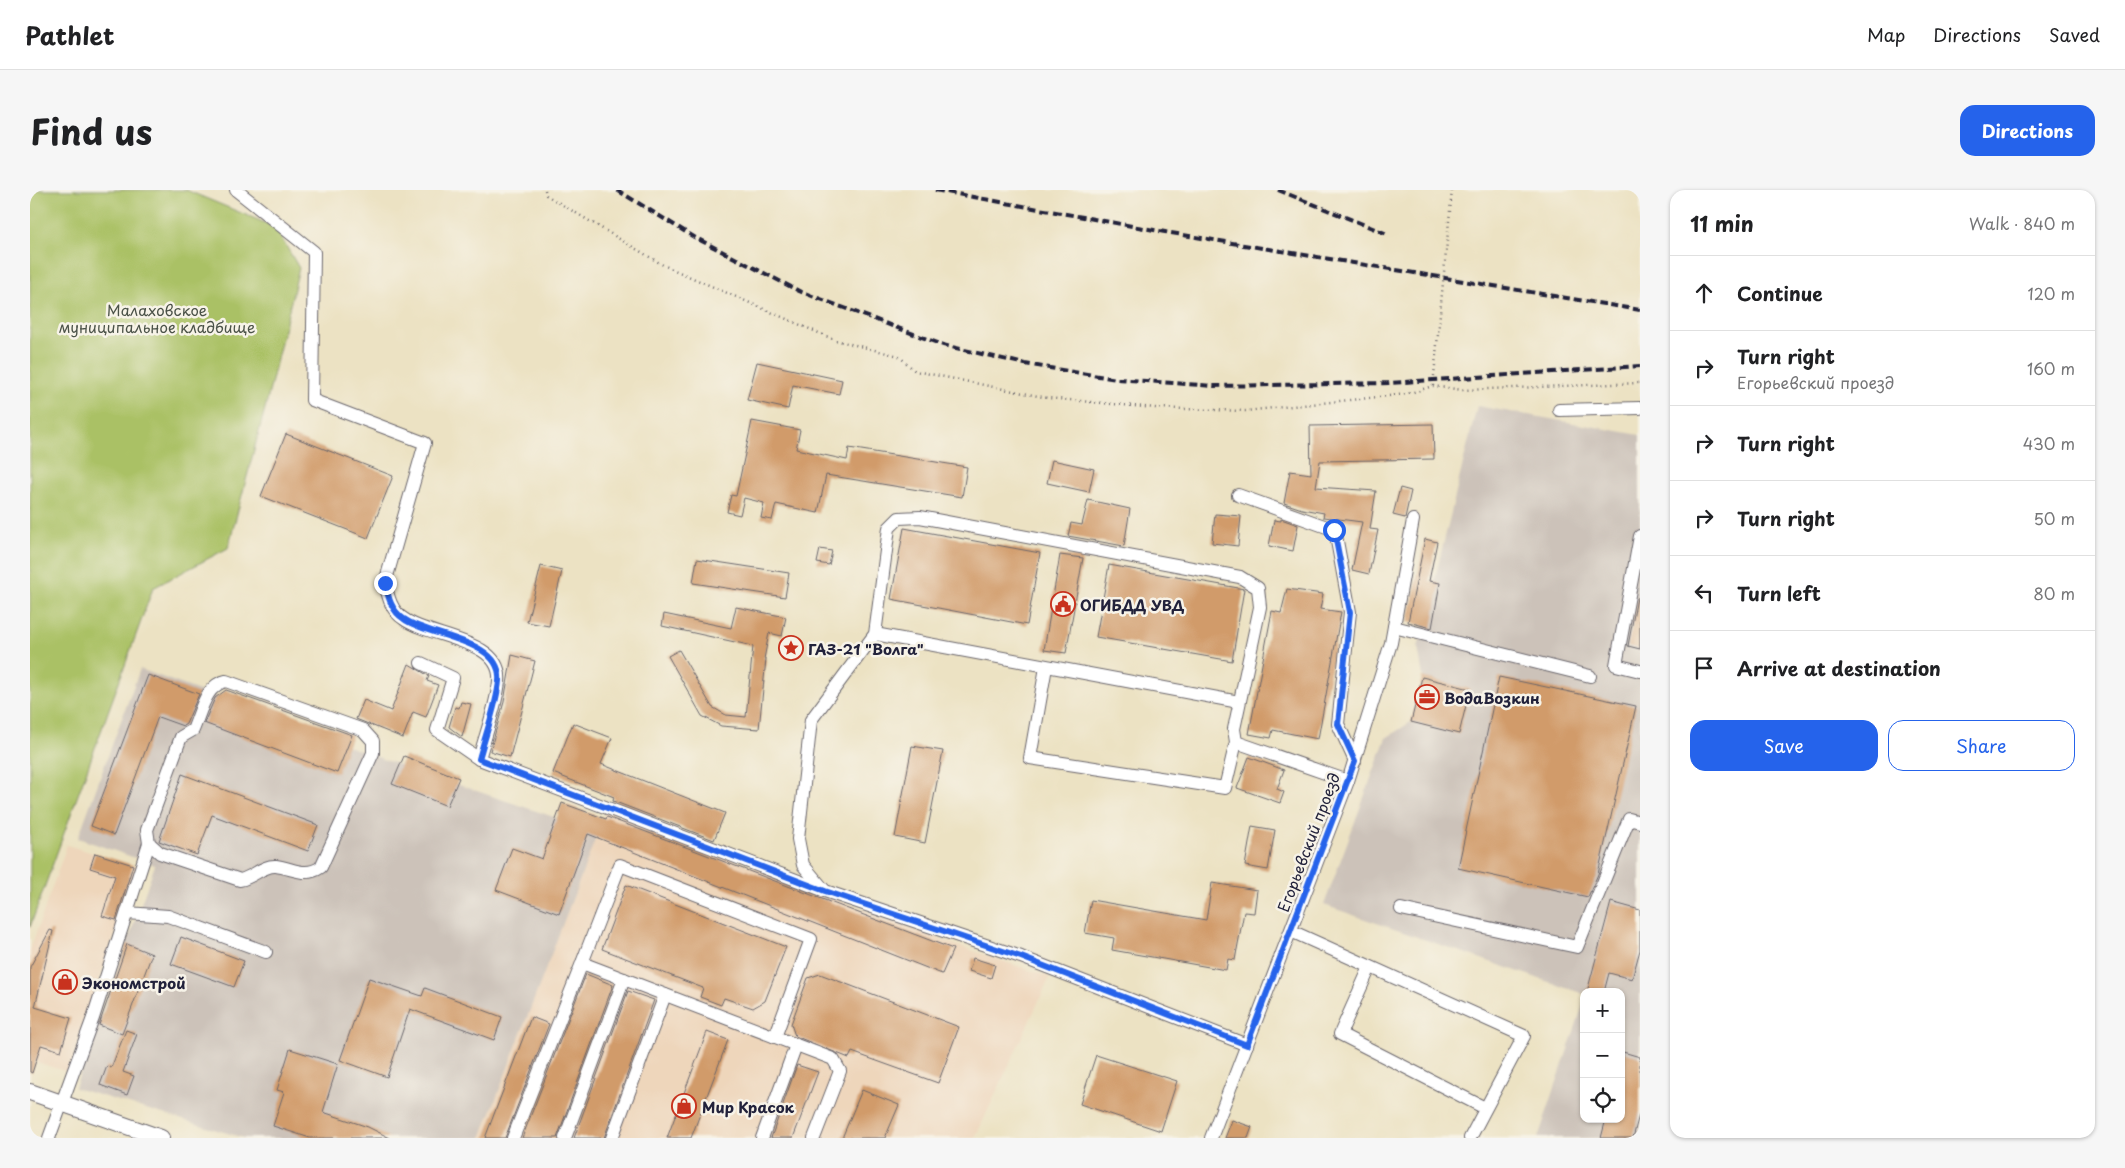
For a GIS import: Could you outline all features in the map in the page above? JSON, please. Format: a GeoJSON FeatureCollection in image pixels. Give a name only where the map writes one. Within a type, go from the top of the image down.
{"type":"FeatureCollection","features":[{"type":"Feature","properties":{"kind":"main road"},"geometry":{"type":"LineString","coordinates":[[30,1092],[161,1138]]}},
{"type":"Feature","properties":{"kind":"street"},"geometry":{"type":"LineString","coordinates":[[236,190],[314,252],[312,400],[425,443],[385,583],[390,603],[403,619],[485,651],[497,664],[499,681],[479,759]]}},
{"type":"Feature","properties":{"kind":"street"},"geometry":{"type":"LineString","coordinates":[[1559,410],[1640,408]]}},
{"type":"Feature","properties":{"kind":"street"},"geometry":{"type":"LineString","coordinates":[[1238,496],[1334,530],[1350,612],[1338,724],[1355,761]]}},
{"type":"Feature","properties":{"kind":"street"},"geometry":{"type":"LineString","coordinates":[[825,891],[803,865],[798,839],[811,720],[875,634],[889,528],[898,518],[920,517],[1240,577],[1258,588],[1260,607],[1239,702],[1234,728],[1236,742],[1225,788],[1030,758],[1046,666]]}},
{"type":"Feature","properties":{"kind":"street","name":"Егорьевский проезд"},"geometry":{"type":"LineString","coordinates":[[1211,1138],[1292,932],[1355,761],[1391,642],[1413,520]]}},
{"type":"Feature","properties":{"kind":"street"},"geometry":{"type":"LineString","coordinates":[[1640,536],[1616,665],[1640,671]]}},
{"type":"Feature","properties":{"kind":"street"},"geometry":{"type":"LineString","coordinates":[[1394,627],[1590,676]]}},
{"type":"Feature","properties":{"kind":"street"},"geometry":{"type":"LineString","coordinates":[[875,634],[1239,702]]}},
{"type":"Feature","properties":{"kind":"street"},"geometry":{"type":"LineString","coordinates":[[421,663],[453,678],[437,730],[479,759],[825,891],[854,895],[1021,957],[1247,1045]]}},
{"type":"Feature","properties":{"kind":"street"},"geometry":{"type":"LineString","coordinates":[[49,1138],[93,1018],[149,843],[148,830],[181,737],[193,730],[210,690],[216,683],[226,680],[363,730],[373,741],[373,753],[321,867],[314,872],[304,873],[276,866],[264,867],[253,877],[240,880],[160,853],[149,843]]}},
{"type":"Feature","properties":{"kind":"street"},"geometry":{"type":"LineString","coordinates":[[1236,742],[1348,781]]}},
{"type":"Feature","properties":{"kind":"street"},"geometry":{"type":"LineString","coordinates":[[1400,908],[1576,947],[1629,819],[1640,822]]}},
{"type":"Feature","properties":{"kind":"street"},"geometry":{"type":"LineString","coordinates":[[513,1138],[620,865],[811,939],[775,1037]]}},
{"type":"Feature","properties":{"kind":"street"},"geometry":{"type":"LineString","coordinates":[[127,913],[168,916],[266,952]]}},
{"type":"Feature","properties":{"kind":"street"},"geometry":{"type":"LineString","coordinates":[[1292,932],[1524,1036],[1470,1138]]}},
{"type":"Feature","properties":{"kind":"street"},"geometry":{"type":"LineString","coordinates":[[582,963],[833,1059],[840,1071],[814,1138]]}},
{"type":"Feature","properties":{"kind":"street"},"geometry":{"type":"LineString","coordinates":[[1370,967],[1340,1034],[1485,1108]]}},
{"type":"Feature","properties":{"kind":"street"},"geometry":{"type":"LineString","coordinates":[[565,1138],[624,979]]}},
{"type":"Feature","properties":{"kind":"street"},"geometry":{"type":"LineString","coordinates":[[612,1138],[665,995]]}},
{"type":"Feature","properties":{"kind":"street"},"geometry":{"type":"LineString","coordinates":[[762,1138],[796,1045]]}},
{"type":"Feature","properties":{"kind":"path"},"geometry":{"type":"LineString","coordinates":[[545,190],[546,195],[663,265],[835,340],[899,356],[915,371],[1048,398],[1155,408],[1245,411],[1407,394],[1433,386],[1463,390],[1640,383]]}},
{"type":"Feature","properties":{"kind":"path"},"geometry":{"type":"LineString","coordinates":[[1433,386],[1452,190]]}},
{"type":"Feature","properties":{"kind":"shaded area"},"geometry":{"type":"Polygon","coordinates":[[[1477,406],[1640,435],[1640,1138],[1538,1138],[1580,1014],[1580,1123],[1625,1123],[1625,988],[1580,988],[1580,993],[1324,905],[1386,738],[1411,722],[1423,676],[1418,648],[1477,406]]]}},
{"type":"Feature","properties":{"kind":"shaded area"},"geometry":{"type":"Polygon","coordinates":[[[140,669],[388,761],[598,832],[481,1138],[244,1138],[75,1088],[155,865],[78,838],[140,669]]]}},
{"type":"Feature","properties":{"kind":"shaded area"},"geometry":{"type":"Polygon","coordinates":[[[606,810],[953,944],[1050,977],[975,1138],[481,1138],[606,810]]]}},
{"type":"Feature","properties":{"kind":"shaded area","name":"Экономстрой"},"geometry":{"type":"Polygon","coordinates":[[[67,845],[138,867],[68,1072],[30,1060],[30,950],[67,845]]]}},
{"type":"Feature","properties":{"kind":"green space","name":"Малаховское муниципальное кладбище"},"geometry":{"type":"Polygon","coordinates":[[[30,190],[186,190],[275,227],[299,268],[267,401],[228,548],[153,588],[30,927],[30,190]]]}},
{"type":"Feature","properties":{"kind":"building"},"geometry":{"type":"Polygon","coordinates":[[[757,362],[842,380],[839,394],[793,385],[788,409],[747,400],[757,362]]]}},
{"type":"Feature","properties":{"kind":"building"},"geometry":{"type":"Polygon","coordinates":[[[752,421],[800,430],[796,449],[847,460],[849,448],[967,467],[962,497],[826,475],[818,513],[776,504],[772,520],[761,518],[764,503],[744,498],[740,515],[727,512],[731,495],[736,496],[752,421]]]}},
{"type":"Feature","properties":{"kind":"building"},"geometry":{"type":"Polygon","coordinates":[[[1433,424],[1434,459],[1320,461],[1316,487],[1376,491],[1370,529],[1378,530],[1369,574],[1352,570],[1362,522],[1323,517],[1324,513],[1284,503],[1290,471],[1311,474],[1310,426],[1433,424]]]}},
{"type":"Feature","properties":{"kind":"building"},"geometry":{"type":"Polygon","coordinates":[[[286,434],[393,476],[368,538],[261,496],[286,434]]]}},
{"type":"Feature","properties":{"kind":"building"},"geometry":{"type":"Polygon","coordinates":[[[1052,460],[1094,469],[1089,492],[1047,483],[1052,460]]]}},
{"type":"Feature","properties":{"kind":"building"},"geometry":{"type":"Polygon","coordinates":[[[1400,488],[1411,491],[1405,518],[1393,515],[1400,488]]]}},
{"type":"Feature","properties":{"kind":"building"},"geometry":{"type":"Polygon","coordinates":[[[1088,500],[1130,509],[1124,546],[1068,536],[1071,523],[1082,525],[1088,500]]]}},
{"type":"Feature","properties":{"kind":"building"},"geometry":{"type":"Polygon","coordinates":[[[1215,514],[1241,516],[1238,546],[1212,543],[1215,514]]]}},
{"type":"Feature","properties":{"kind":"building"},"geometry":{"type":"Polygon","coordinates":[[[1281,519],[1298,525],[1293,551],[1269,546],[1274,520],[1281,521],[1281,519]]]}},
{"type":"Feature","properties":{"kind":"building"},"geometry":{"type":"Polygon","coordinates":[[[904,528],[1040,553],[1027,625],[891,599],[904,528]]]}},
{"type":"Feature","properties":{"kind":"building"},"geometry":{"type":"Polygon","coordinates":[[[1425,539],[1437,542],[1429,581],[1440,583],[1432,628],[1408,622],[1425,539]]]}},
{"type":"Feature","properties":{"kind":"building"},"geometry":{"type":"Polygon","coordinates":[[[820,549],[832,551],[829,565],[817,563],[820,549]]]}},
{"type":"Feature","properties":{"kind":"building","name":"ОГИБДД УВД"},"geometry":{"type":"Polygon","coordinates":[[[1060,555],[1083,558],[1066,653],[1044,650],[1060,555]]]}},
{"type":"Feature","properties":{"kind":"building"},"geometry":{"type":"Polygon","coordinates":[[[697,559],[789,573],[785,597],[693,583],[697,559]]]}},
{"type":"Feature","properties":{"kind":"building"},"geometry":{"type":"Polygon","coordinates":[[[1109,565],[1244,589],[1232,661],[1096,637],[1109,565]]]}},
{"type":"Feature","properties":{"kind":"building"},"geometry":{"type":"Polygon","coordinates":[[[541,566],[562,571],[549,626],[527,622],[541,566]]]}},
{"type":"Feature","properties":{"kind":"building"},"geometry":{"type":"Polygon","coordinates":[[[1287,589],[1323,594],[1320,609],[1341,612],[1318,739],[1273,730],[1271,738],[1249,734],[1272,611],[1281,613],[1287,589]]]}},
{"type":"Feature","properties":{"kind":"building"},"geometry":{"type":"Polygon","coordinates":[[[1637,598],[1640,598],[1640,649],[1628,646],[1637,598]]]}},
{"type":"Feature","properties":{"kind":"building"},"geometry":{"type":"Polygon","coordinates":[[[736,607],[786,617],[782,636],[769,633],[764,659],[766,659],[759,729],[721,726],[702,716],[668,656],[679,650],[712,707],[726,715],[746,717],[753,646],[662,626],[664,614],[731,628],[736,607]]]}},
{"type":"Feature","properties":{"kind":"building"},"geometry":{"type":"Polygon","coordinates":[[[512,655],[535,661],[510,757],[490,751],[504,702],[512,655]]]}},
{"type":"Feature","properties":{"kind":"building"},"geometry":{"type":"Polygon","coordinates":[[[409,664],[429,676],[427,681],[438,685],[426,717],[413,712],[403,738],[356,719],[364,700],[391,711],[409,664]]]}},
{"type":"Feature","properties":{"kind":"building"},"geometry":{"type":"Polygon","coordinates":[[[148,675],[199,694],[186,724],[183,726],[158,717],[114,835],[91,826],[148,675]]]}},
{"type":"Feature","properties":{"kind":"building"},"geometry":{"type":"Polygon","coordinates":[[[1422,677],[1470,689],[1459,734],[1411,722],[1422,677]]]}},
{"type":"Feature","properties":{"kind":"building"},"geometry":{"type":"Polygon","coordinates":[[[1499,677],[1636,706],[1598,874],[1588,897],[1458,868],[1499,677]]]}},
{"type":"Feature","properties":{"kind":"building"},"geometry":{"type":"Polygon","coordinates":[[[226,690],[352,735],[337,773],[204,723],[215,698],[226,690]]]}},
{"type":"Feature","properties":{"kind":"building"},"geometry":{"type":"Polygon","coordinates":[[[461,702],[471,704],[462,737],[449,727],[455,707],[459,708],[461,702]]]}},
{"type":"Feature","properties":{"kind":"building"},"geometry":{"type":"Polygon","coordinates":[[[573,723],[612,738],[601,764],[725,813],[714,840],[613,801],[614,797],[553,773],[573,723]]]}},
{"type":"Feature","properties":{"kind":"building"},"geometry":{"type":"Polygon","coordinates":[[[912,746],[943,751],[925,843],[895,837],[912,746]]]}},
{"type":"Feature","properties":{"kind":"building"},"geometry":{"type":"Polygon","coordinates":[[[404,756],[459,778],[447,806],[392,784],[404,756]]]}},
{"type":"Feature","properties":{"kind":"building"},"geometry":{"type":"Polygon","coordinates":[[[1249,757],[1284,770],[1277,789],[1284,792],[1280,803],[1237,788],[1249,757]]]}},
{"type":"Feature","properties":{"kind":"building"},"geometry":{"type":"Polygon","coordinates":[[[182,774],[318,825],[308,851],[212,815],[197,855],[159,841],[182,774]]]}},
{"type":"Feature","properties":{"kind":"building"},"geometry":{"type":"Polygon","coordinates":[[[562,803],[606,819],[607,817],[953,949],[942,974],[588,834],[559,914],[496,890],[512,848],[542,859],[562,803]]]}},
{"type":"Feature","properties":{"kind":"building"},"geometry":{"type":"Polygon","coordinates":[[[1252,826],[1275,830],[1268,870],[1245,866],[1252,826]]]}},
{"type":"Feature","properties":{"kind":"building"},"geometry":{"type":"Polygon","coordinates":[[[95,853],[133,865],[116,920],[102,916],[115,876],[90,868],[95,853]]]}},
{"type":"Feature","properties":{"kind":"building"},"geometry":{"type":"Polygon","coordinates":[[[1212,883],[1257,890],[1254,913],[1244,912],[1235,960],[1228,959],[1226,970],[1112,950],[1114,938],[1085,933],[1091,900],[1206,920],[1212,883]]]}},
{"type":"Feature","properties":{"kind":"building"},"geometry":{"type":"Polygon","coordinates":[[[626,885],[786,947],[765,1001],[753,1008],[724,998],[721,1005],[700,997],[703,988],[602,949],[626,885]]]}},
{"type":"Feature","properties":{"kind":"building"},"geometry":{"type":"Polygon","coordinates":[[[1611,902],[1640,910],[1640,950],[1632,979],[1609,973],[1605,988],[1588,988],[1611,902]]]}},
{"type":"Feature","properties":{"kind":"building"},"geometry":{"type":"Polygon","coordinates":[[[50,930],[53,931],[35,1007],[71,1018],[61,1051],[41,1045],[32,1073],[30,1072],[30,967],[50,930]]]}},
{"type":"Feature","properties":{"kind":"building"},"geometry":{"type":"Polygon","coordinates":[[[181,937],[244,961],[234,987],[171,964],[181,937]]]}},
{"type":"Feature","properties":{"kind":"building"},"geometry":{"type":"Polygon","coordinates":[[[127,944],[152,954],[122,1034],[99,1025],[127,944]]]}},
{"type":"Feature","properties":{"kind":"building"},"geometry":{"type":"Polygon","coordinates":[[[973,958],[995,965],[991,978],[969,971],[973,958]]]}},
{"type":"Feature","properties":{"kind":"building"},"geometry":{"type":"Polygon","coordinates":[[[586,974],[613,985],[557,1138],[522,1138],[586,974]]]}},
{"type":"Feature","properties":{"kind":"building"},"geometry":{"type":"Polygon","coordinates":[[[820,974],[959,1027],[938,1083],[852,1052],[849,1058],[795,1036],[791,1024],[808,978],[820,974]]]}},
{"type":"Feature","properties":{"kind":"building"},"geometry":{"type":"Polygon","coordinates":[[[369,978],[422,996],[425,988],[502,1017],[494,1040],[410,1009],[387,1077],[340,1060],[369,978]]]}},
{"type":"Feature","properties":{"kind":"building"},"geometry":{"type":"Polygon","coordinates":[[[628,991],[654,1000],[604,1138],[574,1138],[628,991]]]}},
{"type":"Feature","properties":{"kind":"building"},"geometry":{"type":"Polygon","coordinates":[[[531,1017],[549,1024],[505,1138],[485,1138],[531,1017]]]}},
{"type":"Feature","properties":{"kind":"building"},"geometry":{"type":"Polygon","coordinates":[[[126,1030],[137,1034],[123,1072],[134,1076],[127,1095],[100,1085],[107,1066],[111,1068],[126,1030]]]}},
{"type":"Feature","properties":{"kind":"building"},"geometry":{"type":"Polygon","coordinates":[[[707,1032],[728,1040],[691,1138],[667,1138],[707,1032]]]}},
{"type":"Feature","properties":{"kind":"building"},"geometry":{"type":"Polygon","coordinates":[[[290,1049],[338,1064],[323,1112],[368,1127],[390,1138],[310,1138],[273,1126],[284,1092],[277,1090],[290,1049]]]}},
{"type":"Feature","properties":{"kind":"building"},"geometry":{"type":"Polygon","coordinates":[[[1625,1053],[1640,1057],[1640,1111],[1633,1138],[1601,1138],[1605,1123],[1625,1123],[1625,1053]]]}},
{"type":"Feature","properties":{"kind":"building"},"geometry":{"type":"Polygon","coordinates":[[[1096,1055],[1177,1081],[1161,1131],[1080,1104],[1096,1055]]]}},
{"type":"Feature","properties":{"kind":"building"},"geometry":{"type":"Polygon","coordinates":[[[797,1065],[818,1072],[793,1138],[771,1138],[797,1065]]]}},
{"type":"Feature","properties":{"kind":"building"},"geometry":{"type":"Polygon","coordinates":[[[862,1090],[899,1105],[885,1138],[842,1138],[862,1090]]]}},
{"type":"Feature","properties":{"kind":"building"},"geometry":{"type":"Polygon","coordinates":[[[1232,1120],[1252,1127],[1248,1138],[1225,1138],[1232,1120]]]}},
{"type":"Feature","properties":{"kind":"railway"},"geometry":{"type":"LineString","coordinates":[[617,190],[694,237],[799,291],[943,345],[1025,364],[1117,379],[1214,386],[1389,383],[1640,366]]}},
{"type":"Feature","properties":{"kind":"railway"},"geometry":{"type":"LineString","coordinates":[[935,190],[1165,232],[1640,310]]}},
{"type":"Feature","properties":{"kind":"railway"},"geometry":{"type":"LineString","coordinates":[[1278,190],[1387,234]]}},
{"type":"Feature","properties":{"kind":"place","name":"ОГИБДД УВД"},"geometry":{"type":"Point","coordinates":[1063,604]}},
{"type":"Feature","properties":{"kind":"place","name":"ГАЗ-21 \"Волга\""},"geometry":{"type":"Point","coordinates":[791,648]}},
{"type":"Feature","properties":{"kind":"place","name":"ВодаВозкин"},"geometry":{"type":"Point","coordinates":[1427,697]}},
{"type":"Feature","properties":{"kind":"place","name":"Экономстрой"},"geometry":{"type":"Point","coordinates":[65,982]}},
{"type":"Feature","properties":{"kind":"place","name":"Мир Красок"},"geometry":{"type":"Point","coordinates":[684,1106]}},
{"type":"Feature","properties":{"kind":"route"},"geometry":{"type":"LineString","coordinates":[[385,583],[390,603],[403,619],[485,651],[497,664],[499,681],[479,759],[825,891],[1021,957],[1247,1045],[1292,932],[1355,761],[1338,724],[1350,612],[1334,530]]}}]}
